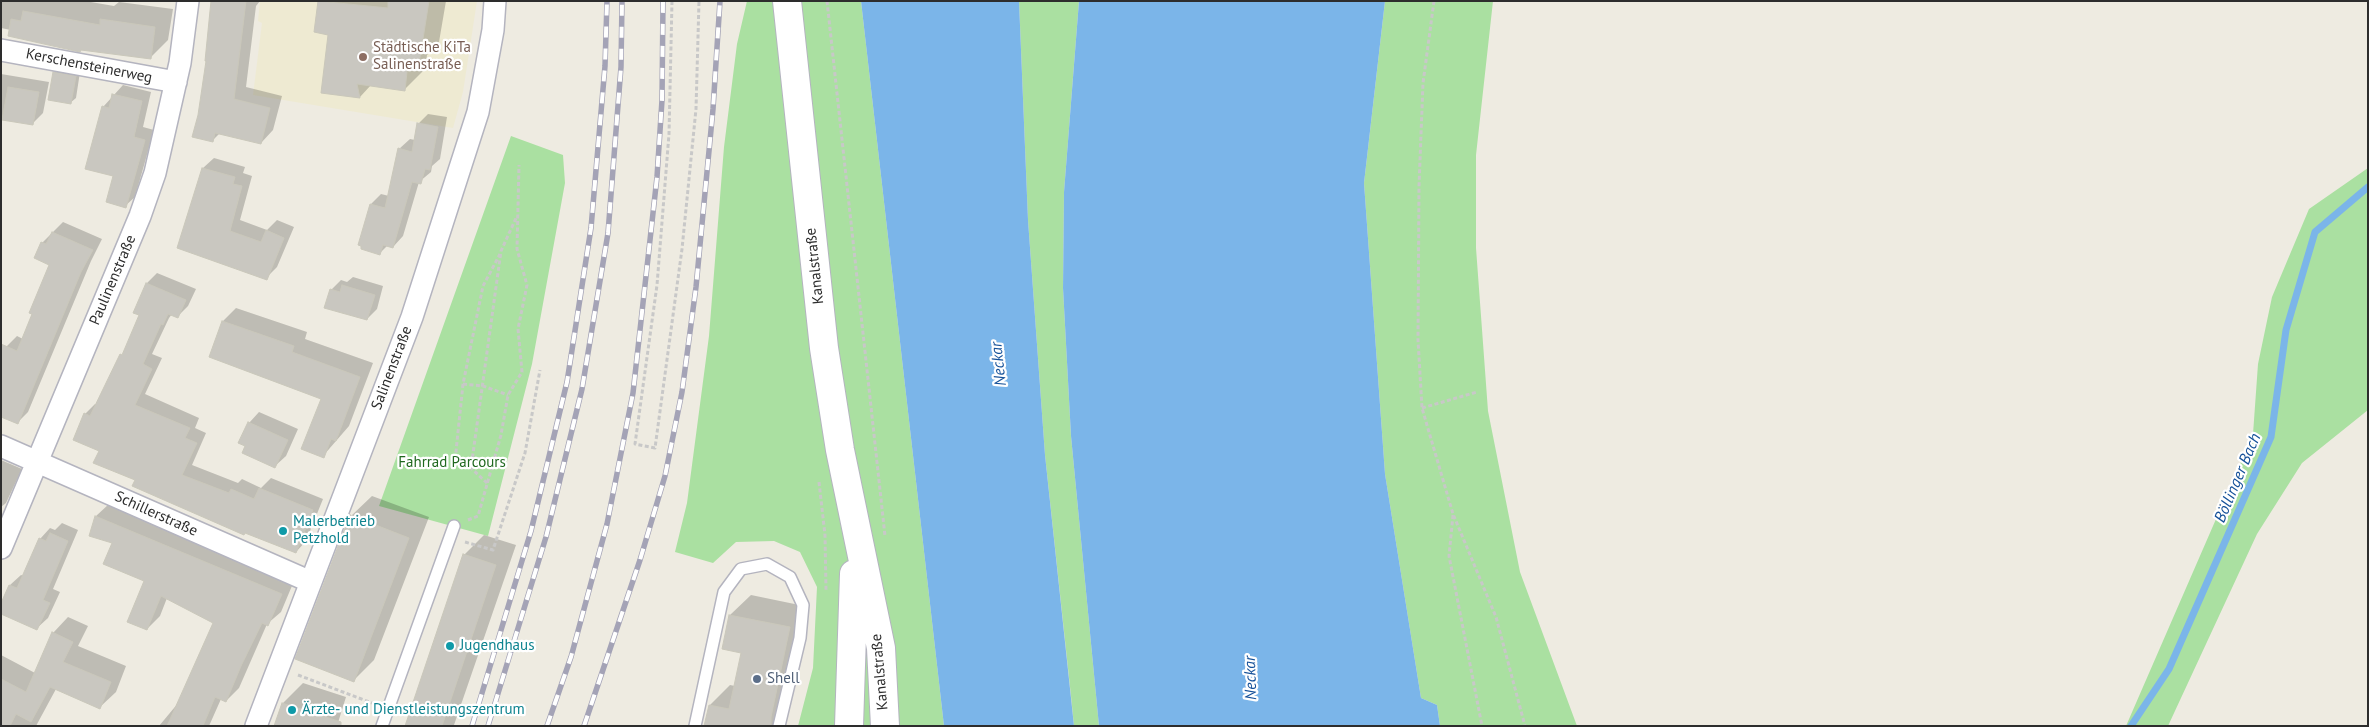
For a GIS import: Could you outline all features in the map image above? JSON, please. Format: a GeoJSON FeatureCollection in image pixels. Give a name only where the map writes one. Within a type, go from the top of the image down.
{"type":"FeatureCollection","features":[{"type":"Feature","properties":{"kind":"main road","name":"Kanalstraße"},"geometry":{"type":"LineString","coordinates":[[787,1],[824,348],[855,530],[880,648],[885,726]]}},
{"type":"Feature","properties":{"kind":"main road","name":"Kanalstraße"},"geometry":{"type":"LineString","coordinates":[[849,726],[855,530]]}},
{"type":"Feature","properties":{"kind":"street","name":"Paulinenstraße"},"geometry":{"type":"LineString","coordinates":[[1,548],[140,216],[165,138],[176,82],[188,1]]}},
{"type":"Feature","properties":{"kind":"street","name":"Salinenstraße"},"geometry":{"type":"LineString","coordinates":[[256,726],[412,317],[478,112],[495,1]]}},
{"type":"Feature","properties":{"kind":"street","name":"Kerschensteinerweg"},"geometry":{"type":"LineString","coordinates":[[1,50],[176,82]]}},
{"type":"Feature","properties":{"kind":"street","name":"Schillerstraße"},"geometry":{"type":"LineString","coordinates":[[1,446],[310,582]]}},
{"type":"Feature","properties":{"kind":"lane"},"geometry":{"type":"LineString","coordinates":[[382,726],[454,526]]}},
{"type":"Feature","properties":{"kind":"lane"},"geometry":{"type":"LineString","coordinates":[[695,726],[724,592],[741,569],[767,564],[790,577],[803,605],[800,638],[779,726]]}},
{"type":"Feature","properties":{"kind":"path"},"geometry":{"type":"LineString","coordinates":[[672,1],[668,134],[657,285],[635,444],[655,448],[682,249],[696,109],[699,1]]}},
{"type":"Feature","properties":{"kind":"path"},"geometry":{"type":"LineString","coordinates":[[827,1],[885,536]]}},
{"type":"Feature","properties":{"kind":"path"},"geometry":{"type":"LineString","coordinates":[[1434,1],[1423,83],[1419,186],[1418,340],[1422,408],[1453,514],[1496,617],[1525,726]]}},
{"type":"Feature","properties":{"kind":"path"},"geometry":{"type":"LineString","coordinates":[[454,526],[478,516],[501,435],[508,395],[522,372],[518,329],[527,285],[518,249],[519,165]]}},
{"type":"Feature","properties":{"kind":"path"},"geometry":{"type":"LineString","coordinates":[[487,484],[471,468],[455,461],[463,384],[483,286],[518,214]]}},
{"type":"Feature","properties":{"kind":"path"},"geometry":{"type":"LineString","coordinates":[[471,468],[501,251]]}},
{"type":"Feature","properties":{"kind":"path"},"geometry":{"type":"LineString","coordinates":[[449,538],[493,550],[525,453],[540,370]]}},
{"type":"Feature","properties":{"kind":"path"},"geometry":{"type":"LineString","coordinates":[[463,384],[483,386],[508,395]]}},
{"type":"Feature","properties":{"kind":"path"},"geometry":{"type":"LineString","coordinates":[[1422,408],[1477,392]]}},
{"type":"Feature","properties":{"kind":"path"},"geometry":{"type":"LineString","coordinates":[[1453,514],[1449,556],[1482,726]]}},
{"type":"Feature","properties":{"kind":"path"},"geometry":{"type":"LineString","coordinates":[[278,667],[389,709]]}},
{"type":"Feature","properties":{"kind":"shaded area","name":"Städtische KiTa Salinenstraße"},"geometry":{"type":"Polygon","coordinates":[[[260,1],[477,1],[463,92],[453,128],[253,95],[262,23],[258,21],[260,1]]]}},
{"type":"Feature","properties":{"kind":"green space"},"geometry":{"type":"Polygon","coordinates":[[[747,1],[861,1],[944,726],[798,726],[813,668],[817,587],[800,552],[774,541],[736,542],[713,563],[675,552],[687,503],[709,336],[724,147],[737,44],[747,1]]]}},
{"type":"Feature","properties":{"kind":"green space"},"geometry":{"type":"Polygon","coordinates":[[[1019,1],[1079,1],[1064,192],[1063,288],[1071,436],[1099,726],[1074,726],[1045,455],[1028,220],[1019,1]]]}},
{"type":"Feature","properties":{"kind":"green space"},"geometry":{"type":"Polygon","coordinates":[[[1385,1],[1493,1],[1476,155],[1476,248],[1488,411],[1520,572],[1577,726],[1440,726],[1437,705],[1421,698],[1385,474],[1364,183],[1385,1]]]}},
{"type":"Feature","properties":{"kind":"green space","name":"Fahrrad Parcours"},"geometry":{"type":"Polygon","coordinates":[[[511,136],[563,155],[565,183],[532,364],[488,536],[379,506],[511,136]]]}},
{"type":"Feature","properties":{"kind":"green space"},"geometry":{"type":"Polygon","coordinates":[[[2368,168],[2368,410],[2302,463],[2257,534],[2168,726],[2126,726],[2253,434],[2258,364],[2272,297],[2309,209],[2368,168]]]}},
{"type":"Feature","properties":{"kind":"water","name":"Neckar"},"geometry":{"type":"Polygon","coordinates":[[[861,1],[1019,1],[1028,220],[1045,455],[1074,726],[944,726],[861,1]]]}},
{"type":"Feature","properties":{"kind":"water","name":"Neckar"},"geometry":{"type":"Polygon","coordinates":[[[1079,1],[1385,1],[1364,183],[1385,474],[1421,698],[1437,705],[1440,726],[1099,726],[1071,436],[1063,288],[1064,192],[1079,1]]]}},
{"type":"Feature","properties":{"kind":"building"},"geometry":{"type":"Polygon","coordinates":[[[211,1],[246,1],[234,99],[270,108],[261,144],[215,133],[213,142],[192,137],[198,115],[206,61],[211,1]]]}},
{"type":"Feature","properties":{"kind":"building"},"geometry":{"type":"Polygon","coordinates":[[[318,1],[388,8],[388,1],[429,1],[419,64],[408,62],[405,91],[357,84],[360,98],[321,93],[328,35],[314,32],[318,1]]]}},
{"type":"Feature","properties":{"kind":"building"},"geometry":{"type":"Polygon","coordinates":[[[23,11],[100,25],[100,19],[155,27],[151,59],[81,50],[80,52],[8,36],[11,19],[21,21],[23,11]]]}},
{"type":"Feature","properties":{"kind":"building"},"geometry":{"type":"Polygon","coordinates":[[[53,72],[76,76],[71,104],[48,100],[53,72]]]}},
{"type":"Feature","properties":{"kind":"building"},"geometry":{"type":"Polygon","coordinates":[[[8,87],[39,92],[33,125],[2,120],[8,87]]]}},
{"type":"Feature","properties":{"kind":"building"},"geometry":{"type":"Polygon","coordinates":[[[112,94],[142,101],[134,137],[145,140],[126,208],[106,202],[113,176],[85,169],[102,106],[109,108],[112,94]]]}},
{"type":"Feature","properties":{"kind":"building"},"geometry":{"type":"Polygon","coordinates":[[[417,123],[438,127],[430,170],[425,169],[421,184],[412,182],[393,248],[383,245],[380,255],[361,249],[361,246],[358,245],[370,204],[385,208],[398,148],[412,152],[417,123]]]}},
{"type":"Feature","properties":{"kind":"building"},"geometry":{"type":"Polygon","coordinates":[[[202,168],[235,177],[233,184],[242,186],[230,231],[261,242],[266,230],[284,238],[267,280],[177,248],[202,168]]]}},
{"type":"Feature","properties":{"kind":"building"},"geometry":{"type":"Polygon","coordinates":[[[52,232],[93,250],[81,272],[18,424],[1,417],[1,344],[17,351],[32,314],[29,313],[49,265],[34,258],[41,242],[46,244],[52,232]]]}},
{"type":"Feature","properties":{"kind":"building"},"geometry":{"type":"Polygon","coordinates":[[[146,283],[186,300],[178,318],[168,314],[163,325],[161,324],[143,364],[152,369],[135,405],[190,428],[185,438],[197,443],[182,475],[229,493],[231,489],[254,499],[259,488],[313,510],[296,553],[245,533],[244,535],[132,486],[135,480],[93,463],[99,451],[73,440],[84,413],[90,416],[120,354],[122,355],[139,315],[133,313],[146,283]]]}},
{"type":"Feature","properties":{"kind":"building"},"geometry":{"type":"Polygon","coordinates":[[[342,285],[375,295],[367,320],[324,308],[330,289],[340,292],[342,285]]]}},
{"type":"Feature","properties":{"kind":"building"},"geometry":{"type":"Polygon","coordinates":[[[222,321],[294,346],[292,352],[360,377],[336,441],[331,439],[324,458],[301,449],[321,399],[209,357],[222,321]]]}},
{"type":"Feature","properties":{"kind":"building"},"geometry":{"type":"Polygon","coordinates":[[[248,422],[288,440],[275,468],[242,453],[245,446],[238,443],[248,422]]]}},
{"type":"Feature","properties":{"kind":"building"},"geometry":{"type":"Polygon","coordinates":[[[350,515],[409,538],[354,682],[295,659],[350,515]]]}},
{"type":"Feature","properties":{"kind":"building"},"geometry":{"type":"Polygon","coordinates":[[[95,516],[282,594],[268,626],[262,623],[226,702],[215,697],[203,726],[167,726],[213,623],[161,596],[147,630],[127,622],[144,581],[103,564],[112,543],[89,536],[95,516]]]}},
{"type":"Feature","properties":{"kind":"building"},"geometry":{"type":"Polygon","coordinates":[[[50,533],[68,541],[43,600],[50,603],[37,630],[1,614],[1,603],[9,585],[17,588],[39,538],[46,541],[50,533]]]}},
{"type":"Feature","properties":{"kind":"building","name":"Jugendhaus"},"geometry":{"type":"Polygon","coordinates":[[[463,554],[496,565],[442,726],[405,726],[463,554]]]}},
{"type":"Feature","properties":{"kind":"building","name":"Shell"},"geometry":{"type":"Polygon","coordinates":[[[729,615],[790,627],[771,717],[771,726],[704,726],[709,705],[729,709],[741,653],[722,649],[729,615]]]}},
{"type":"Feature","properties":{"kind":"building"},"geometry":{"type":"Polygon","coordinates":[[[52,632],[73,642],[63,662],[111,682],[100,709],[50,687],[31,722],[16,714],[10,726],[1,726],[1,679],[26,692],[52,632]]]}},
{"type":"Feature","properties":{"kind":"building","name":"Ärzte- und Dienstleistungszentrum"},"geometry":{"type":"Polygon","coordinates":[[[282,703],[341,722],[341,726],[274,726],[282,703]]]}},
{"type":"Feature","properties":{"kind":"waterway","name":"Böllinger Bach"},"geometry":{"type":"LineString","coordinates":[[2131,726],[2169,669],[2271,437],[2286,330],[2315,232],[2368,187]]}},
{"type":"Feature","properties":{"kind":"railway"},"geometry":{"type":"LineString","coordinates":[[472,726],[531,531],[567,382],[591,228],[605,66],[607,1]]}},
{"type":"Feature","properties":{"kind":"railway"},"geometry":{"type":"LineString","coordinates":[[488,726],[546,537],[582,389],[608,233],[621,67],[622,1]]}},
{"type":"Feature","properties":{"kind":"railway"},"geometry":{"type":"LineString","coordinates":[[547,726],[571,657],[607,524],[633,393],[657,177],[662,100],[663,1]]}},
{"type":"Feature","properties":{"kind":"railway"},"geometry":{"type":"LineString","coordinates":[[584,726],[640,560],[665,476],[682,392],[696,287],[713,109],[720,1]]}},
{"type":"Feature","properties":{"kind":"place","name":"Städtische KiTa Salinenstraße"},"geometry":{"type":"Point","coordinates":[363,57]}},
{"type":"Feature","properties":{"kind":"place","name":"Malerbetrieb Petzhold"},"geometry":{"type":"Point","coordinates":[283,531]}},
{"type":"Feature","properties":{"kind":"place","name":"Jugendhaus"},"geometry":{"type":"Point","coordinates":[450,646]}},
{"type":"Feature","properties":{"kind":"place","name":"Shell"},"geometry":{"type":"Point","coordinates":[757,679]}},
{"type":"Feature","properties":{"kind":"place","name":"Ärzte- und Dienstleistungszentrum"},"geometry":{"type":"Point","coordinates":[292,710]}}]}
